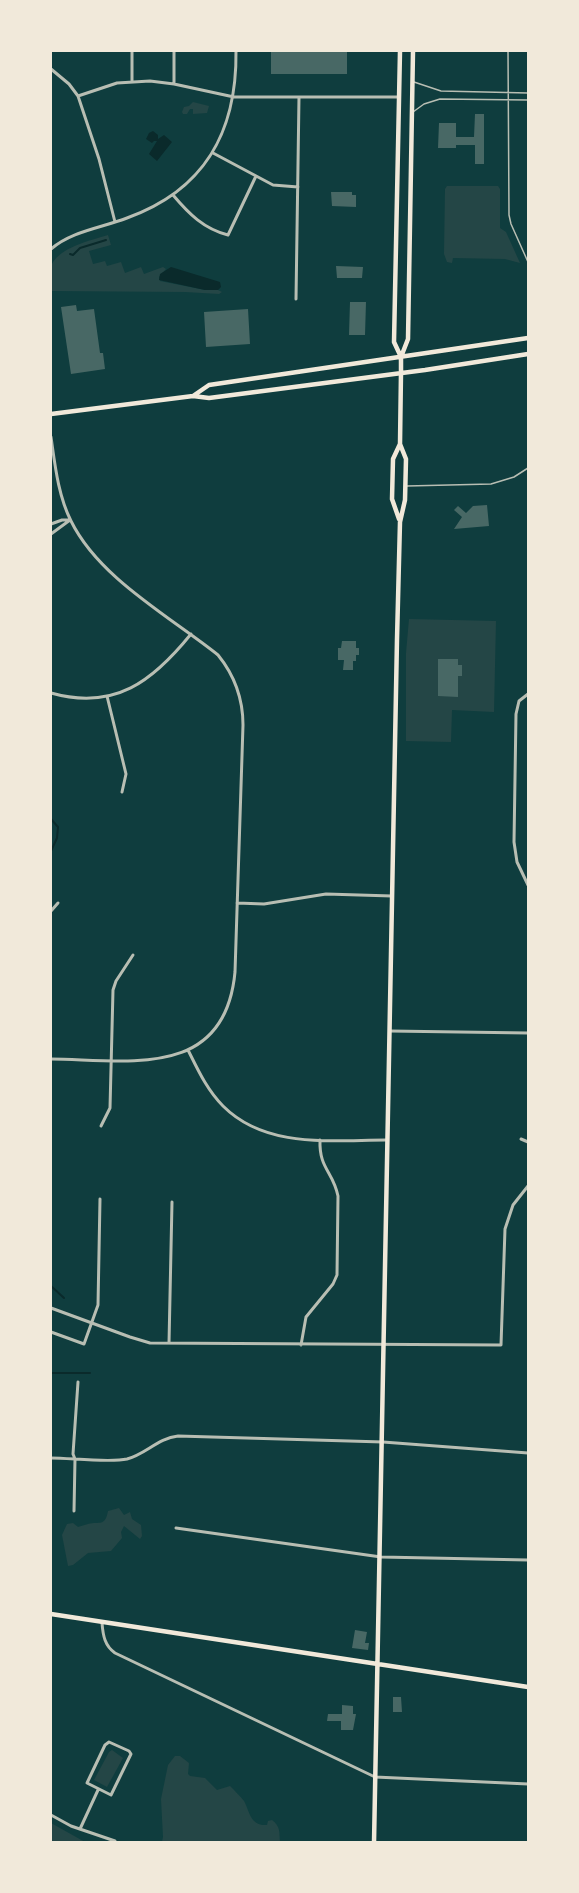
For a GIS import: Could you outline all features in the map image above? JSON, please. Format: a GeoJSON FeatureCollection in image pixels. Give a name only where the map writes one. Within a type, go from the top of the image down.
{"type":"FeatureCollection","features":[{"type":"Feature","properties":{"kind":"main road"},"geometry":{"type":"LineString","coordinates":[[400,51],[394,342],[401,357]]}},
{"type":"Feature","properties":{"kind":"main road"},"geometry":{"type":"LineString","coordinates":[[374,1842],[383,1442],[388,1031],[400,522],[405,500],[406,459],[400,444],[401,357],[408,339],[413,51]]}},
{"type":"Feature","properties":{"kind":"main road"},"geometry":{"type":"LineString","coordinates":[[193,396],[209,385],[527,338]]}},
{"type":"Feature","properties":{"kind":"main road"},"geometry":{"type":"LineString","coordinates":[[51,414],[193,396],[209,398],[528,354]]}},
{"type":"Feature","properties":{"kind":"main road"},"geometry":{"type":"LineString","coordinates":[[400,444],[393,459],[393,500],[400,522]]}},
{"type":"Feature","properties":{"kind":"main road"},"geometry":{"type":"LineString","coordinates":[[51,1614],[528,1687]]}},
{"type":"Feature","properties":{"kind":"street"},"geometry":{"type":"LineString","coordinates":[[132,51],[132,81]]}},
{"type":"Feature","properties":{"kind":"street"},"geometry":{"type":"LineString","coordinates":[[174,51],[174,84]]}},
{"type":"Feature","properties":{"kind":"street"},"geometry":{"type":"LineString","coordinates":[[51,249],[69,237],[145,211],[173,195],[195,176],[213,153],[226,124],[234,97],[236,51]]}},
{"type":"Feature","properties":{"kind":"street"},"geometry":{"type":"LineString","coordinates":[[51,69],[69,84],[78,96],[99,158],[115,222]]}},
{"type":"Feature","properties":{"kind":"street"},"geometry":{"type":"LineString","coordinates":[[78,96],[104,86],[132,81],[174,84],[234,97],[399,98]]}},
{"type":"Feature","properties":{"kind":"street"},"geometry":{"type":"LineString","coordinates":[[296,299],[299,97]]}},
{"type":"Feature","properties":{"kind":"street"},"geometry":{"type":"LineString","coordinates":[[213,153],[279,187],[298,187]]}},
{"type":"Feature","properties":{"kind":"street"},"geometry":{"type":"LineString","coordinates":[[173,195],[190,215],[205,226],[228,236],[256,176]]}},
{"type":"Feature","properties":{"kind":"street"},"geometry":{"type":"LineString","coordinates":[[51,437],[57,479],[70,520],[94,556],[109,572],[218,655],[237,688],[242,706],[243,725],[235,972],[230,999],[219,1023],[200,1042],[188,1050],[162,1059],[51,1059]]}},
{"type":"Feature","properties":{"kind":"street"},"geometry":{"type":"LineString","coordinates":[[51,524],[70,520]]}},
{"type":"Feature","properties":{"kind":"street"},"geometry":{"type":"LineString","coordinates":[[51,534],[70,520]]}},
{"type":"Feature","properties":{"kind":"street"},"geometry":{"type":"LineString","coordinates":[[51,693],[84,698],[106,696],[138,684],[155,673],[171,658],[191,634]]}},
{"type":"Feature","properties":{"kind":"street"},"geometry":{"type":"LineString","coordinates":[[528,694],[519,701],[516,714],[513,829],[515,853],[528,885]]}},
{"type":"Feature","properties":{"kind":"street"},"geometry":{"type":"LineString","coordinates":[[106,696],[126,774],[123,792]]}},
{"type":"Feature","properties":{"kind":"street"},"geometry":{"type":"LineString","coordinates":[[237,903],[264,904],[326,894],[392,896]]}},
{"type":"Feature","properties":{"kind":"street"},"geometry":{"type":"LineString","coordinates":[[51,911],[58,903]]}},
{"type":"Feature","properties":{"kind":"street"},"geometry":{"type":"LineString","coordinates":[[101,1126],[110,1108],[113,990],[116,981],[134,956]]}},
{"type":"Feature","properties":{"kind":"street"},"geometry":{"type":"LineString","coordinates":[[388,1031],[528,1034]]}},
{"type":"Feature","properties":{"kind":"street"},"geometry":{"type":"LineString","coordinates":[[188,1050],[213,1094],[222,1105],[240,1119],[274,1135],[297,1139],[388,1140]]}},
{"type":"Feature","properties":{"kind":"street"},"geometry":{"type":"LineString","coordinates":[[521,1139],[528,1142]]}},
{"type":"Feature","properties":{"kind":"street"},"geometry":{"type":"LineString","coordinates":[[301,1345],[306,1317],[333,1284],[337,1275],[338,1196],[334,1183],[321,1162],[320,1140]]}},
{"type":"Feature","properties":{"kind":"street"},"geometry":{"type":"LineString","coordinates":[[51,1308],[140,1341],[169,1344],[501,1345],[505,1229],[513,1205],[528,1186]]}},
{"type":"Feature","properties":{"kind":"street"},"geometry":{"type":"LineString","coordinates":[[51,1332],[84,1344],[93,1323],[98,1305],[100,1199]]}},
{"type":"Feature","properties":{"kind":"street"},"geometry":{"type":"LineString","coordinates":[[169,1344],[172,1202]]}},
{"type":"Feature","properties":{"kind":"street"},"geometry":{"type":"LineString","coordinates":[[74,1512],[75,1459],[73,1454],[78,1382]]}},
{"type":"Feature","properties":{"kind":"street"},"geometry":{"type":"LineString","coordinates":[[51,1458],[127,1459],[158,1442],[175,1436],[383,1442],[528,1453]]}},
{"type":"Feature","properties":{"kind":"street"},"geometry":{"type":"LineString","coordinates":[[176,1528],[381,1557],[528,1560]]}},
{"type":"Feature","properties":{"kind":"street"},"geometry":{"type":"LineString","coordinates":[[102,1623],[107,1645],[116,1653],[375,1777],[528,1784]]}},
{"type":"Feature","properties":{"kind":"street"},"geometry":{"type":"LineString","coordinates":[[112,1742],[130,1752],[131,1756],[113,1794],[109,1795],[98,1790],[88,1785],[87,1782],[106,1743],[112,1742]]}},
{"type":"Feature","properties":{"kind":"street"},"geometry":{"type":"LineString","coordinates":[[79,1829],[98,1790]]}},
{"type":"Feature","properties":{"kind":"street"},"geometry":{"type":"LineString","coordinates":[[51,1815],[79,1829],[115,1842]]}},
{"type":"Feature","properties":{"kind":"lane"},"geometry":{"type":"LineString","coordinates":[[508,51],[509,214],[511,224],[528,262]]}},
{"type":"Feature","properties":{"kind":"lane"},"geometry":{"type":"LineString","coordinates":[[413,81],[441,91],[528,93]]}},
{"type":"Feature","properties":{"kind":"lane"},"geometry":{"type":"LineString","coordinates":[[412,112],[424,104],[440,99],[528,100]]}},
{"type":"Feature","properties":{"kind":"lane"},"geometry":{"type":"LineString","coordinates":[[405,486],[491,484],[514,477],[528,468]]}},
{"type":"Feature","properties":{"kind":"shaded area"},"geometry":{"type":"Polygon","coordinates":[[[193,102],[209,106],[207,113],[193,114],[193,109],[190,109],[187,114],[183,114],[184,107],[193,102]]]}},
{"type":"Feature","properties":{"kind":"shaded area"},"geometry":{"type":"Polygon","coordinates":[[[153,131],[158,135],[158,139],[164,135],[172,142],[157,161],[149,154],[157,141],[152,143],[146,139],[153,131]]]}},
{"type":"Feature","properties":{"kind":"shaded area"},"geometry":{"type":"Polygon","coordinates":[[[447,186],[498,186],[500,189],[500,228],[506,232],[520,263],[505,259],[453,258],[452,263],[447,262],[444,254],[445,189],[447,186]]]}},
{"type":"Feature","properties":{"kind":"shaded area"},"geometry":{"type":"Polygon","coordinates":[[[108,235],[111,245],[89,251],[93,264],[105,261],[107,266],[121,262],[125,273],[141,267],[144,274],[163,267],[166,269],[159,277],[160,281],[222,292],[219,294],[51,291],[50,276],[54,260],[75,246],[108,235]]]}},
{"type":"Feature","properties":{"kind":"shaded area"},"geometry":{"type":"Polygon","coordinates":[[[171,267],[220,282],[221,287],[218,290],[205,290],[159,280],[160,274],[171,267]]]}},
{"type":"Feature","properties":{"kind":"shaded area"},"geometry":{"type":"Polygon","coordinates":[[[409,619],[496,621],[494,712],[452,710],[451,742],[406,741],[406,653],[409,619]]]}},
{"type":"Feature","properties":{"kind":"shaded area"},"geometry":{"type":"Polygon","coordinates":[[[119,1508],[124,1515],[130,1512],[132,1519],[141,1525],[140,1539],[124,1526],[121,1532],[122,1538],[111,1551],[88,1553],[73,1565],[68,1566],[62,1535],[67,1524],[73,1523],[78,1527],[101,1522],[104,1521],[108,1511],[119,1508]]]}},
{"type":"Feature","properties":{"kind":"shaded area"},"geometry":{"type":"Polygon","coordinates":[[[112,1750],[123,1758],[107,1787],[94,1780],[112,1750]]]}},
{"type":"Feature","properties":{"kind":"shaded area"},"geometry":{"type":"Polygon","coordinates":[[[175,1756],[180,1756],[189,1763],[188,1774],[190,1776],[205,1778],[217,1790],[230,1786],[244,1801],[251,1818],[257,1823],[267,1825],[268,1821],[272,1820],[278,1827],[280,1842],[162,1842],[161,1799],[168,1765],[175,1756]]]}},
{"type":"Feature","properties":{"kind":"shaded area"},"geometry":{"type":"Polygon","coordinates":[[[51,1823],[85,1842],[51,1842],[51,1823]]]}},
{"type":"Feature","properties":{"kind":"building"},"geometry":{"type":"Polygon","coordinates":[[[271,51],[347,51],[347,74],[271,74],[271,51]]]}},
{"type":"Feature","properties":{"kind":"building"},"geometry":{"type":"Polygon","coordinates":[[[475,114],[484,114],[484,164],[475,164],[475,145],[438,148],[439,123],[456,123],[456,137],[474,137],[475,114]]]}},
{"type":"Feature","properties":{"kind":"building"},"geometry":{"type":"Polygon","coordinates":[[[331,192],[352,192],[352,195],[356,195],[356,207],[332,206],[331,192]]]}},
{"type":"Feature","properties":{"kind":"building"},"geometry":{"type":"Polygon","coordinates":[[[336,266],[363,267],[362,278],[337,278],[336,266]]]}},
{"type":"Feature","properties":{"kind":"building"},"geometry":{"type":"Polygon","coordinates":[[[350,302],[366,302],[365,335],[349,335],[350,302]]]}},
{"type":"Feature","properties":{"kind":"building"},"geometry":{"type":"Polygon","coordinates":[[[76,305],[77,311],[94,309],[100,353],[103,353],[105,369],[71,374],[61,307],[76,305]]]}},
{"type":"Feature","properties":{"kind":"building"},"geometry":{"type":"Polygon","coordinates":[[[248,309],[250,344],[206,347],[204,312],[248,309]]]}},
{"type":"Feature","properties":{"kind":"building"},"geometry":{"type":"Polygon","coordinates":[[[487,505],[489,526],[454,529],[462,517],[454,510],[458,506],[466,513],[473,506],[487,505]]]}},
{"type":"Feature","properties":{"kind":"building"},"geometry":{"type":"Polygon","coordinates":[[[342,641],[356,641],[356,648],[359,648],[359,655],[356,655],[356,661],[353,661],[353,670],[343,670],[344,660],[338,660],[338,648],[341,648],[342,641]]]}},
{"type":"Feature","properties":{"kind":"building"},"geometry":{"type":"Polygon","coordinates":[[[438,659],[458,659],[458,665],[462,665],[462,676],[458,676],[458,697],[438,696],[438,659]]]}},
{"type":"Feature","properties":{"kind":"building"},"geometry":{"type":"Polygon","coordinates":[[[355,1630],[367,1632],[365,1643],[369,1643],[368,1650],[352,1648],[355,1630]]]}},
{"type":"Feature","properties":{"kind":"building"},"geometry":{"type":"Polygon","coordinates":[[[393,1697],[401,1697],[402,1712],[393,1712],[393,1697]]]}},
{"type":"Feature","properties":{"kind":"building"},"geometry":{"type":"Polygon","coordinates":[[[342,1705],[353,1706],[353,1714],[356,1714],[353,1730],[341,1730],[341,1721],[327,1721],[328,1714],[342,1714],[342,1705]]]}},
{"type":"Feature","properties":{"kind":"waterway"},"geometry":{"type":"LineString","coordinates":[[70,254],[73,255],[80,248],[106,240]]}},
{"type":"Feature","properties":{"kind":"waterway"},"geometry":{"type":"LineString","coordinates":[[51,819],[58,827],[57,838],[51,851]]}},
{"type":"Feature","properties":{"kind":"waterway"},"geometry":{"type":"LineString","coordinates":[[51,1286],[64,1298]]}},
{"type":"Feature","properties":{"kind":"waterway"},"geometry":{"type":"LineString","coordinates":[[51,1373],[90,1373]]}}]}
